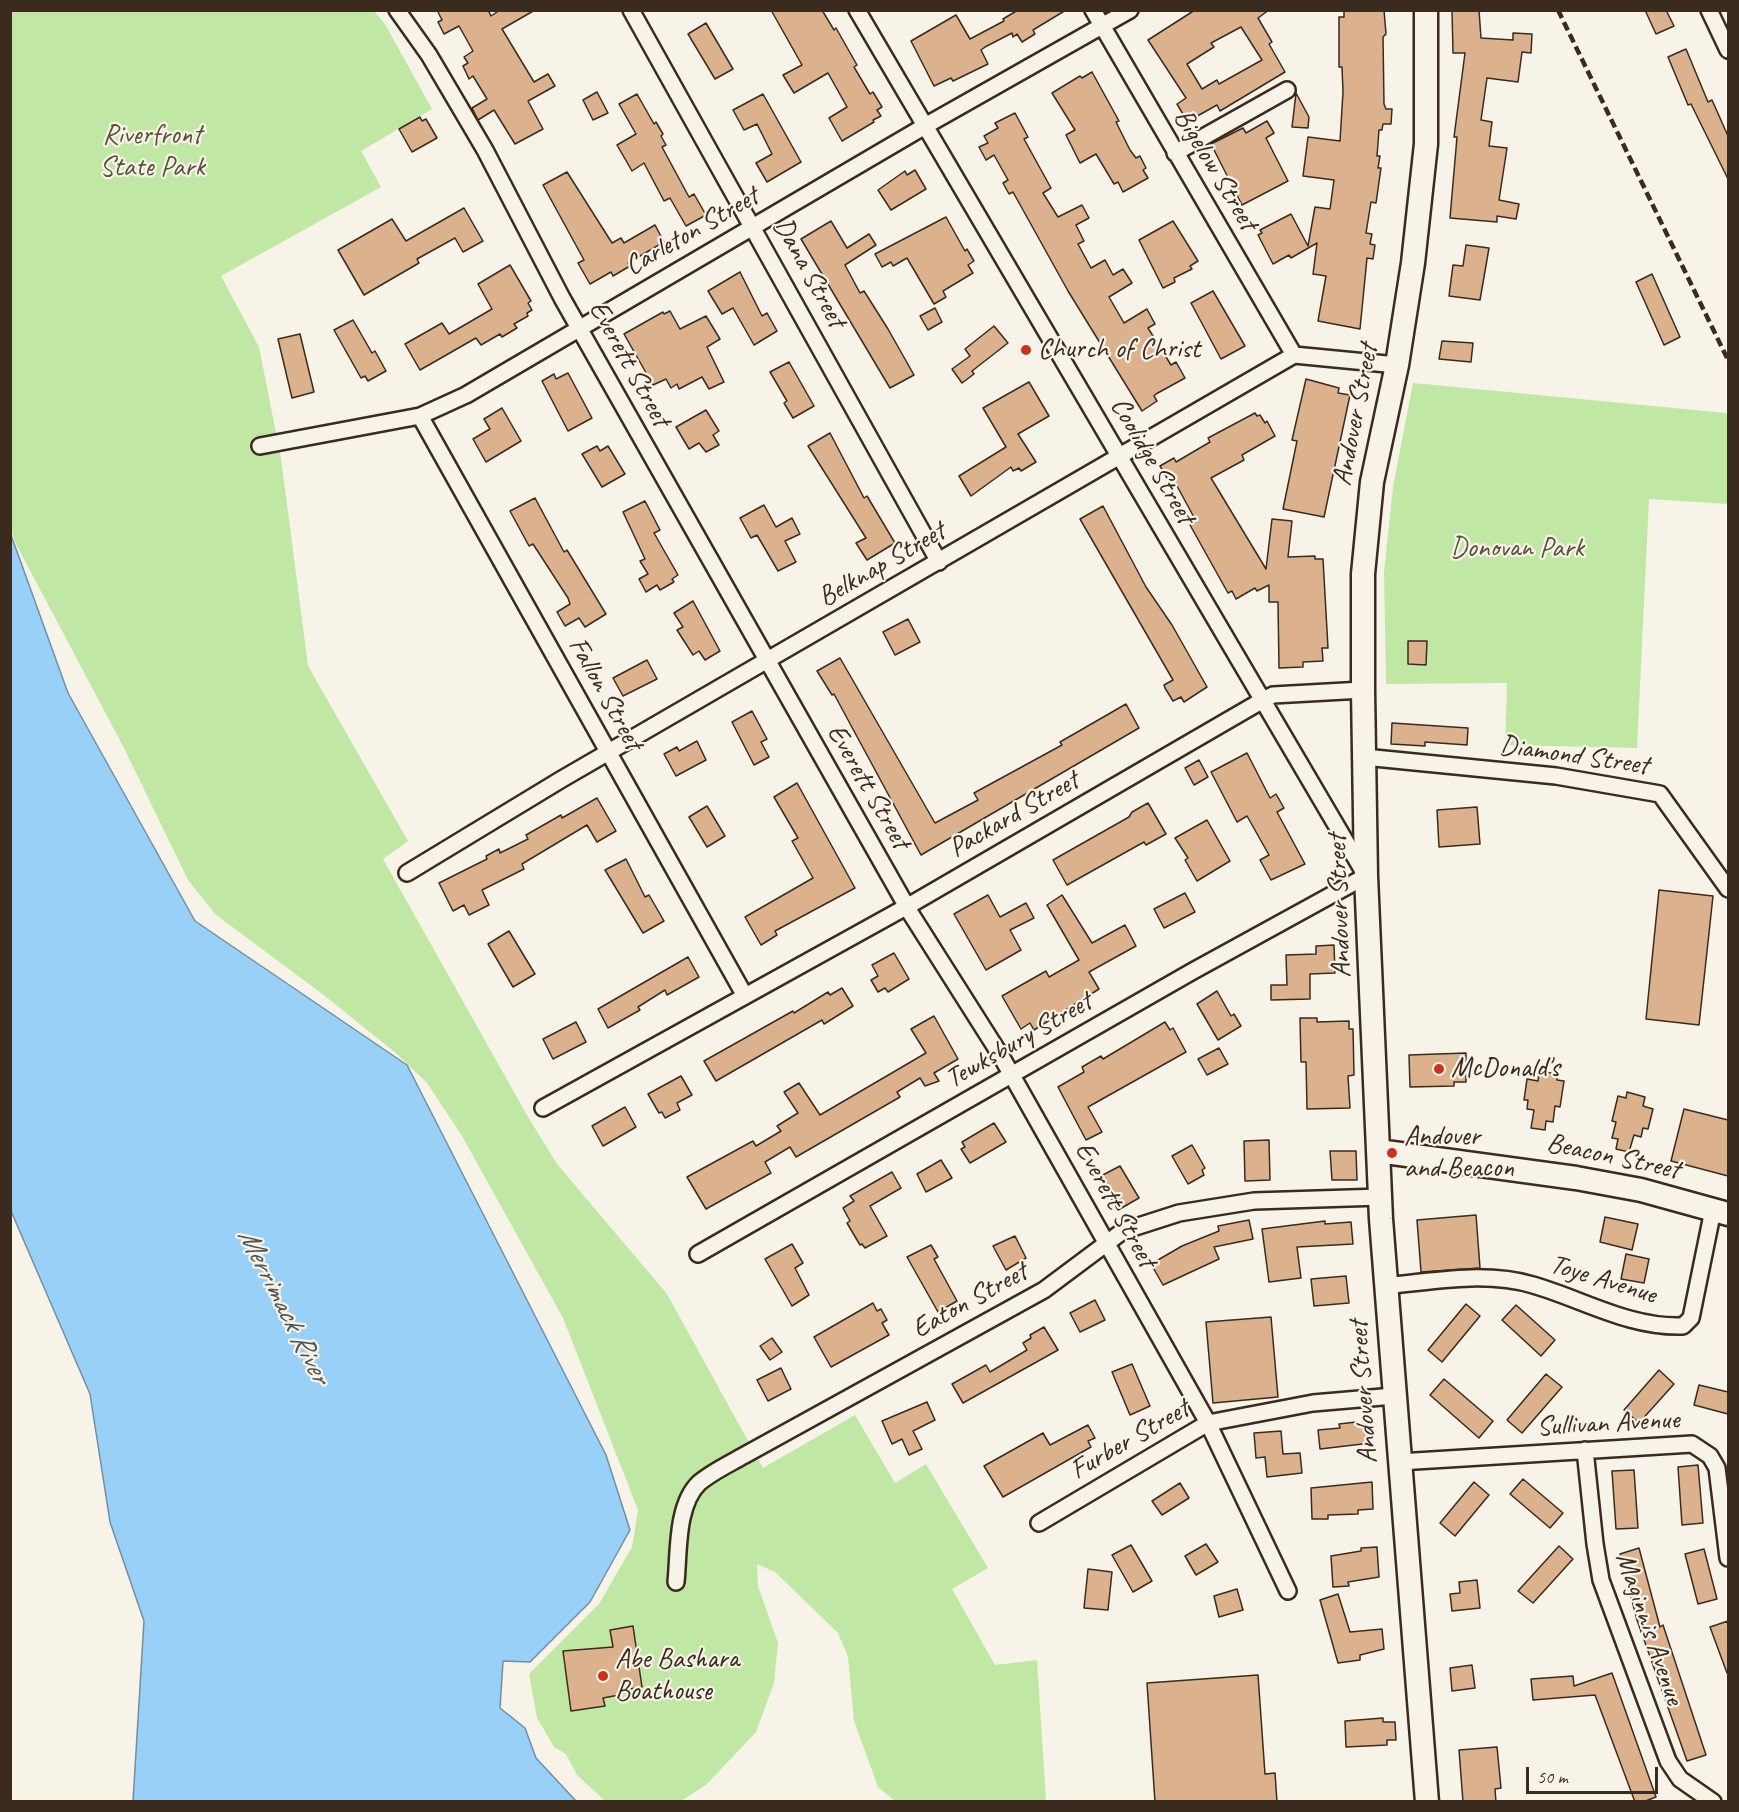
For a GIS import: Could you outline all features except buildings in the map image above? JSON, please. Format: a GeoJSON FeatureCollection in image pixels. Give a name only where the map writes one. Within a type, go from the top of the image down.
{"type":"FeatureCollection","features":[{"type":"Feature","properties":{"kind":"main road","name":"Andover Street"},"geometry":{"type":"LineString","coordinates":[[1425,10],[1426,144],[1413,263],[1397,364],[1372,482],[1363,574],[1363,690],[1366,876],[1378,1151],[1394,1396],[1427,1802]]}},
{"type":"Feature","properties":{"kind":"main road","name":"Beacon Street"},"geometry":{"type":"LineString","coordinates":[[1378,1151],[1538,1171],[1641,1190],[1721,1212]]}},
{"type":"Feature","properties":{"kind":"street","name":"Everett Street"},"geometry":{"type":"LineString","coordinates":[[398,10],[429,55],[485,150],[579,328],[907,907],[1012,1075],[1107,1243],[1208,1423],[1288,1592]]}},
{"type":"Feature","properties":{"kind":"street","name":"Dana Street"},"geometry":{"type":"LineString","coordinates":[[631,10],[939,562]]}},
{"type":"Feature","properties":{"kind":"street","name":"Coolidge Street"},"geometry":{"type":"LineString","coordinates":[[857,10],[1366,876]]}},
{"type":"Feature","properties":{"kind":"street","name":"Bigelow Street"},"geometry":{"type":"LineString","coordinates":[[1093,10],[1294,355]]}},
{"type":"Feature","properties":{"kind":"street","name":"Carleton Street"},"geometry":{"type":"LineString","coordinates":[[260,446],[420,416],[466,395],[925,126],[1130,10]]}},
{"type":"Feature","properties":{"kind":"street"},"geometry":{"type":"LineString","coordinates":[[1709,10],[1728,50]]}},
{"type":"Feature","properties":{"kind":"street"},"geometry":{"type":"LineString","coordinates":[[1175,153],[1287,90]]}},
{"type":"Feature","properties":{"kind":"street"},"geometry":{"type":"LineString","coordinates":[[1294,355],[1397,364]]}},
{"type":"Feature","properties":{"kind":"street","name":"Belknap Street"},"geometry":{"type":"LineString","coordinates":[[407,873],[608,752],[1294,355]]}},
{"type":"Feature","properties":{"kind":"street","name":"Fallon Street"},"geometry":{"type":"LineString","coordinates":[[420,416],[745,996]]}},
{"type":"Feature","properties":{"kind":"street","name":"Packard Street"},"geometry":{"type":"LineString","coordinates":[[543,1108],[907,907],[1263,700],[1273,695],[1363,690]]}},
{"type":"Feature","properties":{"kind":"street","name":"Diamond Street"},"geometry":{"type":"LineString","coordinates":[[1364,757],[1556,776],[1660,794],[1728,889]]}},
{"type":"Feature","properties":{"kind":"street","name":"Tewksbury Street"},"geometry":{"type":"LineString","coordinates":[[698,1254],[1366,876]]}},
{"type":"Feature","properties":{"kind":"street","name":"Eaton Street"},"geometry":{"type":"LineString","coordinates":[[676,1582],[685,1511],[691,1493],[700,1483],[743,1456],[1044,1290],[1123,1231],[1179,1213],[1254,1202],[1381,1197]]}},
{"type":"Feature","properties":{"kind":"street","name":"Toye Avenue"},"geometry":{"type":"LineString","coordinates":[[1386,1286],[1473,1278],[1512,1281],[1531,1284],[1589,1307],[1632,1319],[1683,1326],[1691,1318],[1721,1212]]}},
{"type":"Feature","properties":{"kind":"street","name":"Furber Street"},"geometry":{"type":"LineString","coordinates":[[1039,1523],[1208,1423],[1312,1403],[1394,1396]]}},
{"type":"Feature","properties":{"kind":"street","name":"Sullivan Avenue"},"geometry":{"type":"LineString","coordinates":[[1399,1462],[1684,1443],[1705,1451],[1714,1462],[1719,1475],[1728,1558]]}},
{"type":"Feature","properties":{"kind":"street","name":"Maginnis Avenue"},"geometry":{"type":"LineString","coordinates":[[1585,1450],[1597,1562],[1608,1601],[1668,1761],[1680,1779],[1713,1802]]}},
{"type":"Feature","properties":{"kind":"green space","name":"Riverfront State Park"},"geometry":{"type":"Polygon","coordinates":[[[373,10],[385,24],[432,109],[361,151],[381,187],[221,276],[259,347],[281,458],[308,666],[408,841],[383,859],[528,1117],[557,1164],[667,1294],[763,1468],[855,1415],[895,1483],[926,1464],[988,1568],[952,1589],[995,1665],[1037,1660],[1046,1801],[895,1801],[878,1787],[854,1721],[848,1657],[838,1633],[775,1572],[757,1564],[758,1586],[778,1643],[774,1683],[756,1732],[706,1785],[681,1801],[605,1801],[577,1775],[566,1754],[554,1747],[537,1718],[529,1674],[599,1604],[632,1547],[638,1510],[563,1318],[462,1136],[427,1083],[397,1054],[325,996],[215,914],[188,880],[124,748],[16,544],[10,528],[10,11],[373,10]]]}},
{"type":"Feature","properties":{"kind":"green space","name":"Donovan Park"},"geometry":{"type":"Polygon","coordinates":[[[1413,383],[1726,413],[1728,418],[1728,504],[1649,499],[1637,748],[1505,745],[1507,683],[1386,684],[1384,572],[1393,487],[1413,383]]]}},
{"type":"Feature","properties":{"kind":"water","name":"Merrimack River"},"geometry":{"type":"Polygon","coordinates":[[[11,535],[68,693],[195,921],[407,1065],[606,1455],[630,1530],[590,1602],[530,1662],[503,1661],[500,1708],[525,1728],[536,1758],[576,1801],[133,1801],[144,1621],[110,1522],[90,1394],[11,1211],[11,535]]]}},
{"type":"Feature","properties":{"kind":"railway"},"geometry":{"type":"LineString","coordinates":[[1558,10],[1728,360]]}},
{"type":"Feature","properties":{"kind":"place","name":"Church of Christ"},"geometry":{"type":"Point","coordinates":[1026,350]}},
{"type":"Feature","properties":{"kind":"place","name":"McDonald's"},"geometry":{"type":"Point","coordinates":[1439,1069]}},
{"type":"Feature","properties":{"kind":"place","name":"Andover and Beacon"},"geometry":{"type":"Point","coordinates":[1392,1153]}},
{"type":"Feature","properties":{"kind":"place","name":"Abe Bashara Boathouse"},"geometry":{"type":"Point","coordinates":[603,1676]}}]}
